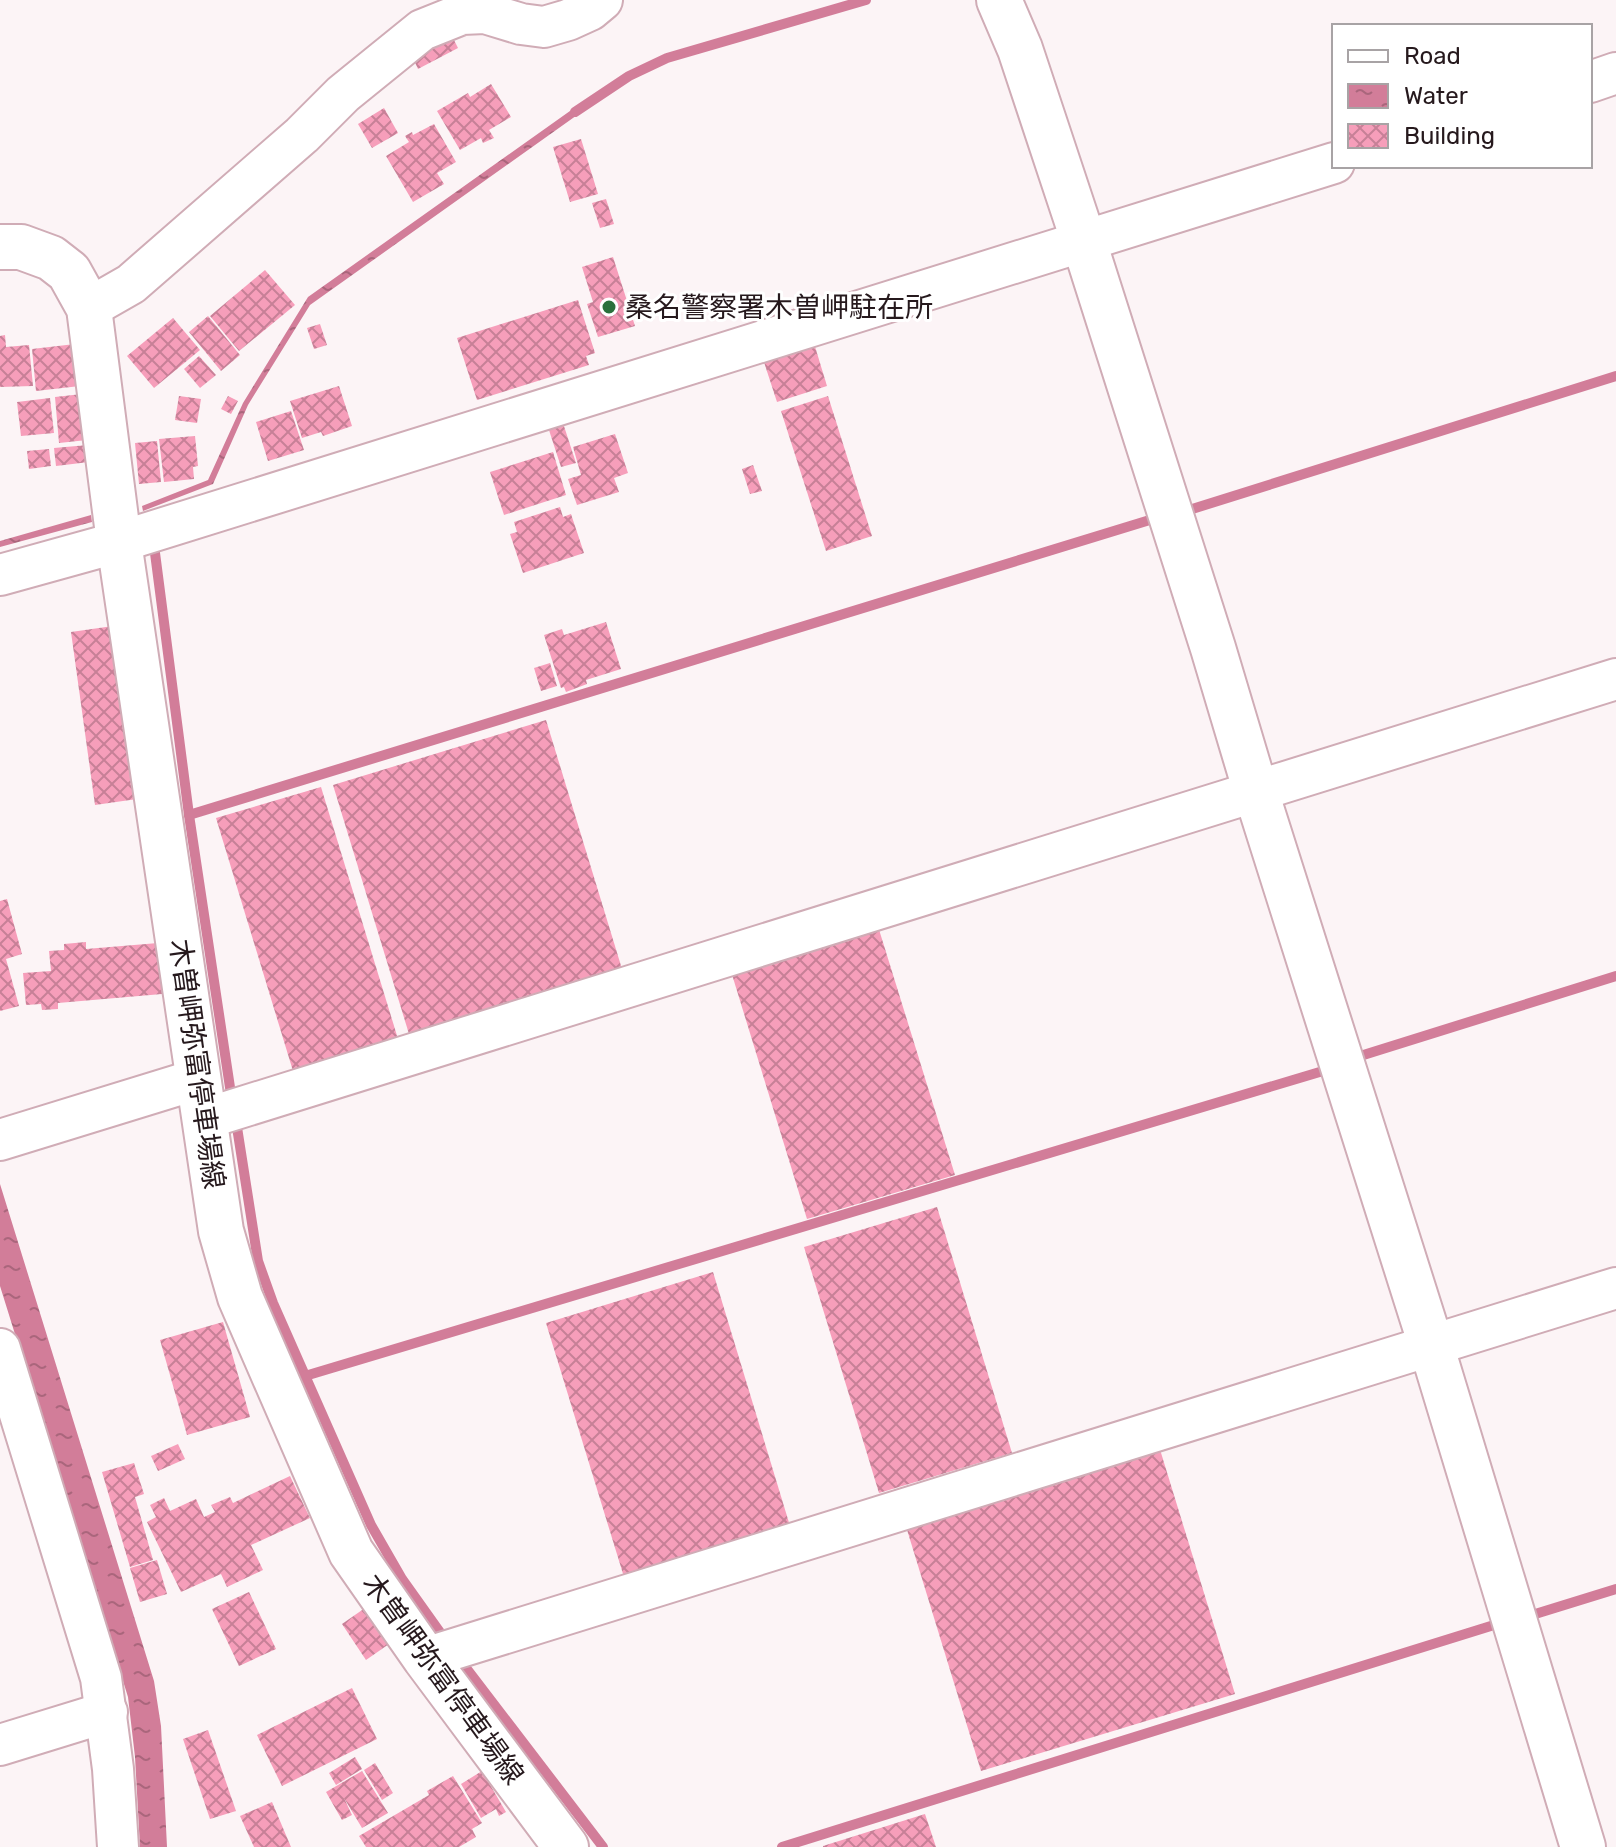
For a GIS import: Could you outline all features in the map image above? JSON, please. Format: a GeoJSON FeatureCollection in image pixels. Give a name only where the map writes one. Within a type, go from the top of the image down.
{"type":"FeatureCollection","features":[{"type":"Feature","properties":{"kind":"street"},"geometry":{"type":"LineString","coordinates":[[89,308],[131,284],[302,135],[343,94],[422,30],[462,14],[485,13],[544,27],[590,10],[602,0]]}},
{"type":"Feature","properties":{"kind":"street"},"geometry":{"type":"LineString","coordinates":[[999,0],[1020,49],[1084,242],[1431,1345],[1583,1847]]}},
{"type":"Feature","properties":{"kind":"street"},"geometry":{"type":"LineString","coordinates":[[1592,81],[1616,73]]}},
{"type":"Feature","properties":{"kind":"street"},"geometry":{"type":"LineString","coordinates":[[0,575],[119,542],[1332,164]]}},
{"type":"Feature","properties":{"kind":"street","name":"木曽岬弥富停車場線"},"geometry":{"type":"LineString","coordinates":[[0,247],[21,247],[51,258],[69,272],[89,308],[119,542],[221,1231],[240,1297],[351,1552],[425,1658],[566,1847]]}},
{"type":"Feature","properties":{"kind":"street"},"geometry":{"type":"LineString","coordinates":[[0,1140],[201,1099],[1256,792],[1616,679]]}},
{"type":"Feature","properties":{"kind":"street"},"geometry":{"type":"LineString","coordinates":[[425,1658],[1616,1288]]}},
{"type":"Feature","properties":{"kind":"street"},"geometry":{"type":"LineString","coordinates":[[0,1349],[101,1678],[107,1712],[118,1847]]}},
{"type":"Feature","properties":{"kind":"street"},"geometry":{"type":"LineString","coordinates":[[0,1745],[107,1712]]}},
{"type":"Feature","properties":{"kind":"water"},"geometry":{"type":"Polygon","coordinates":[[[585,105],[580,113],[310,305],[248,405],[213,484],[143,511],[142,506],[208,480],[243,403],[308,297],[577,106],[585,105]]]}},
{"type":"Feature","properties":{"kind":"water"},"geometry":{"type":"Polygon","coordinates":[[[91,515],[92,522],[0,547],[0,541],[91,515]]]}},
{"type":"Feature","properties":{"kind":"water"},"geometry":{"type":"Polygon","coordinates":[[[0,1184],[154,1681],[161,1726],[167,1847],[140,1847],[128,1697],[0,1286],[0,1184]]]}},
{"type":"Feature","properties":{"kind":"building"},"geometry":{"type":"Polygon","coordinates":[[[451,34],[458,48],[418,69],[411,54],[451,34]]]}},
{"type":"Feature","properties":{"kind":"building"},"geometry":{"type":"Polygon","coordinates":[[[491,84],[511,117],[489,130],[494,138],[483,143],[481,138],[460,150],[437,111],[491,84]]]}},
{"type":"Feature","properties":{"kind":"building"},"geometry":{"type":"Polygon","coordinates":[[[384,108],[398,133],[372,148],[358,124],[384,108]]]}},
{"type":"Feature","properties":{"kind":"building"},"geometry":{"type":"Polygon","coordinates":[[[434,124],[456,162],[437,173],[444,184],[413,202],[386,156],[409,142],[405,136],[434,124]]]}},
{"type":"Feature","properties":{"kind":"building"},"geometry":{"type":"Polygon","coordinates":[[[581,139],[598,194],[570,202],[553,147],[581,139]]]}},
{"type":"Feature","properties":{"kind":"building"},"geometry":{"type":"Polygon","coordinates":[[[606,199],[614,224],[600,228],[592,203],[606,199]]]}},
{"type":"Feature","properties":{"kind":"building"},"geometry":{"type":"Polygon","coordinates":[[[613,257],[635,326],[598,337],[587,304],[593,302],[582,267],[613,257]]]}},
{"type":"Feature","properties":{"kind":"building"},"geometry":{"type":"Polygon","coordinates":[[[265,270],[295,305],[239,351],[210,316],[265,270]]]}},
{"type":"Feature","properties":{"kind":"building"},"geometry":{"type":"Polygon","coordinates":[[[578,300],[595,353],[586,356],[589,365],[477,400],[457,338],[578,300]]]}},
{"type":"Feature","properties":{"kind":"building"},"geometry":{"type":"Polygon","coordinates":[[[208,316],[240,355],[221,371],[189,332],[208,316]]]}},
{"type":"Feature","properties":{"kind":"building"},"geometry":{"type":"Polygon","coordinates":[[[173,318],[200,350],[154,388],[127,356],[173,318]]]}},
{"type":"Feature","properties":{"kind":"building"},"geometry":{"type":"Polygon","coordinates":[[[320,324],[327,345],[314,349],[307,328],[320,324]]]}},
{"type":"Feature","properties":{"kind":"building"},"geometry":{"type":"Polygon","coordinates":[[[5,335],[6,347],[29,345],[33,386],[0,387],[0,336],[5,335]]]}},
{"type":"Feature","properties":{"kind":"building"},"geometry":{"type":"Polygon","coordinates":[[[813,340],[827,386],[777,402],[762,356],[813,340]]]}},
{"type":"Feature","properties":{"kind":"building"},"geometry":{"type":"Polygon","coordinates":[[[75,344],[80,386],[36,391],[32,349],[75,344]]]}},
{"type":"Feature","properties":{"kind":"building"},"geometry":{"type":"Polygon","coordinates":[[[199,356],[216,375],[200,388],[184,369],[199,356]]]}},
{"type":"Feature","properties":{"kind":"building"},"geometry":{"type":"Polygon","coordinates":[[[339,386],[352,426],[323,436],[321,432],[302,438],[290,401],[339,386]]]}},
{"type":"Feature","properties":{"kind":"building"},"geometry":{"type":"Polygon","coordinates":[[[82,394],[87,440],[59,443],[55,397],[82,394]]]}},
{"type":"Feature","properties":{"kind":"building"},"geometry":{"type":"Polygon","coordinates":[[[179,396],[201,399],[197,423],[175,420],[179,396]]]}},
{"type":"Feature","properties":{"kind":"building"},"geometry":{"type":"Polygon","coordinates":[[[228,396],[238,401],[231,414],[221,409],[228,396]]]}},
{"type":"Feature","properties":{"kind":"building"},"geometry":{"type":"Polygon","coordinates":[[[828,396],[872,536],[826,551],[781,411],[828,396]]]}},
{"type":"Feature","properties":{"kind":"building"},"geometry":{"type":"Polygon","coordinates":[[[50,398],[54,433],[21,436],[17,402],[50,398]]]}},
{"type":"Feature","properties":{"kind":"building"},"geometry":{"type":"Polygon","coordinates":[[[291,411],[304,450],[268,461],[256,422],[291,411]]]}},
{"type":"Feature","properties":{"kind":"building"},"geometry":{"type":"Polygon","coordinates":[[[562,420],[576,463],[561,467],[547,424],[562,420]]]}},
{"type":"Feature","properties":{"kind":"building"},"geometry":{"type":"Polygon","coordinates":[[[615,434],[628,473],[614,478],[619,492],[577,505],[568,479],[581,475],[573,447],[615,434]]]}},
{"type":"Feature","properties":{"kind":"building"},"geometry":{"type":"Polygon","coordinates":[[[195,436],[198,466],[193,467],[194,479],[164,482],[159,439],[195,436]]]}},
{"type":"Feature","properties":{"kind":"building"},"geometry":{"type":"Polygon","coordinates":[[[157,441],[161,482],[139,484],[135,443],[157,441]]]}},
{"type":"Feature","properties":{"kind":"building"},"geometry":{"type":"Polygon","coordinates":[[[88,445],[89,462],[56,466],[54,448],[88,445]]]}},
{"type":"Feature","properties":{"kind":"building"},"geometry":{"type":"Polygon","coordinates":[[[49,449],[51,466],[29,469],[27,451],[49,449]]]}},
{"type":"Feature","properties":{"kind":"building"},"geometry":{"type":"Polygon","coordinates":[[[553,452],[566,495],[504,515],[490,472],[553,452]]]}},
{"type":"Feature","properties":{"kind":"building"},"geometry":{"type":"Polygon","coordinates":[[[753,465],[762,491],[750,494],[742,469],[753,465]]]}},
{"type":"Feature","properties":{"kind":"building"},"geometry":{"type":"Polygon","coordinates":[[[560,507],[563,517],[571,514],[584,553],[523,573],[510,534],[517,532],[514,522],[560,507]]]}},
{"type":"Feature","properties":{"kind":"building"},"geometry":{"type":"Polygon","coordinates":[[[606,622],[621,669],[586,680],[587,684],[566,692],[564,687],[561,688],[544,635],[562,629],[564,635],[606,622]]]}},
{"type":"Feature","properties":{"kind":"building"},"geometry":{"type":"Polygon","coordinates":[[[113,626],[137,799],[95,805],[71,632],[113,626]]]}},
{"type":"Feature","properties":{"kind":"building"},"geometry":{"type":"Polygon","coordinates":[[[550,663],[557,686],[541,691],[534,668],[550,663]]]}},
{"type":"Feature","properties":{"kind":"building"},"geometry":{"type":"Polygon","coordinates":[[[546,720],[622,969],[409,1034],[333,785],[546,720]]]}},
{"type":"Feature","properties":{"kind":"building"},"geometry":{"type":"Polygon","coordinates":[[[321,787],[398,1039],[293,1071],[216,818],[321,787]]]}},
{"type":"Feature","properties":{"kind":"building"},"geometry":{"type":"Polygon","coordinates":[[[7,899],[22,954],[6,959],[19,1006],[0,1011],[0,901],[7,899]]]}},
{"type":"Feature","properties":{"kind":"building"},"geometry":{"type":"Polygon","coordinates":[[[877,923],[955,1175],[807,1219],[730,968],[877,923]]]}},
{"type":"Feature","properties":{"kind":"building"},"geometry":{"type":"Polygon","coordinates":[[[86,942],[86,949],[158,943],[162,994],[58,1003],[58,1009],[42,1010],[41,1004],[26,1005],[23,973],[51,971],[49,951],[64,950],[64,944],[86,942]]]}},
{"type":"Feature","properties":{"kind":"building"},"geometry":{"type":"Polygon","coordinates":[[[937,1207],[1012,1453],[879,1493],[804,1247],[937,1207]]]}},
{"type":"Feature","properties":{"kind":"building"},"geometry":{"type":"Polygon","coordinates":[[[713,1272],[790,1526],[624,1577],[546,1323],[713,1272]]]}},
{"type":"Feature","properties":{"kind":"building"},"geometry":{"type":"Polygon","coordinates":[[[223,1322],[250,1417],[187,1435],[160,1340],[223,1322]]]}},
{"type":"Feature","properties":{"kind":"building"},"geometry":{"type":"Polygon","coordinates":[[[1158,1443],[1235,1694],[981,1771],[904,1520],[1158,1443]]]}},
{"type":"Feature","properties":{"kind":"building"},"geometry":{"type":"Polygon","coordinates":[[[178,1444],[185,1459],[158,1471],[151,1456],[178,1444]]]}},
{"type":"Feature","properties":{"kind":"building"},"geometry":{"type":"Polygon","coordinates":[[[134,1463],[144,1494],[135,1497],[153,1560],[130,1567],[102,1472],[134,1463]]]}},
{"type":"Feature","properties":{"kind":"building"},"geometry":{"type":"Polygon","coordinates":[[[290,1476],[310,1518],[251,1545],[263,1570],[227,1587],[221,1574],[181,1592],[147,1522],[156,1517],[150,1505],[164,1498],[170,1511],[196,1499],[204,1517],[215,1512],[211,1505],[230,1497],[233,1503],[290,1476]]]}},
{"type":"Feature","properties":{"kind":"building"},"geometry":{"type":"Polygon","coordinates":[[[157,1560],[167,1594],[140,1602],[130,1568],[157,1560]]]}},
{"type":"Feature","properties":{"kind":"building"},"geometry":{"type":"Polygon","coordinates":[[[249,1592],[276,1649],[239,1666],[212,1609],[249,1592]]]}},
{"type":"Feature","properties":{"kind":"building"},"geometry":{"type":"Polygon","coordinates":[[[365,1608],[389,1644],[366,1660],[342,1624],[365,1608]]]}},
{"type":"Feature","properties":{"kind":"building"},"geometry":{"type":"Polygon","coordinates":[[[352,1688],[377,1739],[282,1786],[257,1735],[352,1688]]]}},
{"type":"Feature","properties":{"kind":"building"},"geometry":{"type":"Polygon","coordinates":[[[208,1730],[236,1811],[210,1819],[183,1739],[208,1730]]]}},
{"type":"Feature","properties":{"kind":"building"},"geometry":{"type":"Polygon","coordinates":[[[355,1757],[362,1769],[336,1785],[329,1773],[355,1757]]]}},
{"type":"Feature","properties":{"kind":"building"},"geometry":{"type":"Polygon","coordinates":[[[375,1763],[393,1793],[382,1800],[364,1770],[375,1763]]]}},
{"type":"Feature","properties":{"kind":"building"},"geometry":{"type":"Polygon","coordinates":[[[362,1771],[388,1813],[362,1828],[344,1798],[352,1815],[342,1820],[326,1792],[362,1771]]]}},
{"type":"Feature","properties":{"kind":"building"},"geometry":{"type":"Polygon","coordinates":[[[482,1771],[506,1812],[499,1816],[496,1809],[481,1818],[461,1784],[482,1771]]]}},
{"type":"Feature","properties":{"kind":"building"},"geometry":{"type":"Polygon","coordinates":[[[453,1776],[482,1823],[472,1829],[476,1837],[459,1847],[366,1847],[359,1836],[429,1795],[427,1791],[453,1776]]]}},
{"type":"Feature","properties":{"kind":"building"},"geometry":{"type":"Polygon","coordinates":[[[272,1802],[291,1847],[254,1847],[240,1816],[272,1802]]]}},
{"type":"Feature","properties":{"kind":"building"},"geometry":{"type":"Polygon","coordinates":[[[925,1814],[936,1847],[823,1847],[823,1846],[925,1814]]]}},
{"type":"Feature","properties":{"kind":"waterway"},"geometry":{"type":"LineString","coordinates":[[575,112],[629,76],[667,58],[866,0]]}},
{"type":"Feature","properties":{"kind":"waterway"},"geometry":{"type":"LineString","coordinates":[[1189,510],[1616,376]]}},
{"type":"Feature","properties":{"kind":"waterway"},"geometry":{"type":"LineString","coordinates":[[189,815],[1153,519]]}},
{"type":"Feature","properties":{"kind":"waterway"},"geometry":{"type":"LineString","coordinates":[[155,553],[189,815],[231,1094]]}},
{"type":"Feature","properties":{"kind":"waterway"},"geometry":{"type":"LineString","coordinates":[[1357,1057],[1616,976]]}},
{"type":"Feature","properties":{"kind":"waterway"},"geometry":{"type":"LineString","coordinates":[[305,1376],[1323,1071]]}},
{"type":"Feature","properties":{"kind":"waterway"},"geometry":{"type":"LineString","coordinates":[[236,1121],[258,1261],[273,1303],[371,1525],[402,1579],[444,1638]]}},
{"type":"Feature","properties":{"kind":"waterway"},"geometry":{"type":"LineString","coordinates":[[1532,1615],[1616,1589]]}},
{"type":"Feature","properties":{"kind":"waterway"},"geometry":{"type":"LineString","coordinates":[[782,1847],[1494,1625]]}},
{"type":"Feature","properties":{"kind":"waterway"},"geometry":{"type":"LineString","coordinates":[[460,1660],[603,1847]]}},
{"type":"Feature","properties":{"kind":"place","name":"桑名警察署木曽岬駐在所"},"geometry":{"type":"Point","coordinates":[609,307]}}]}
